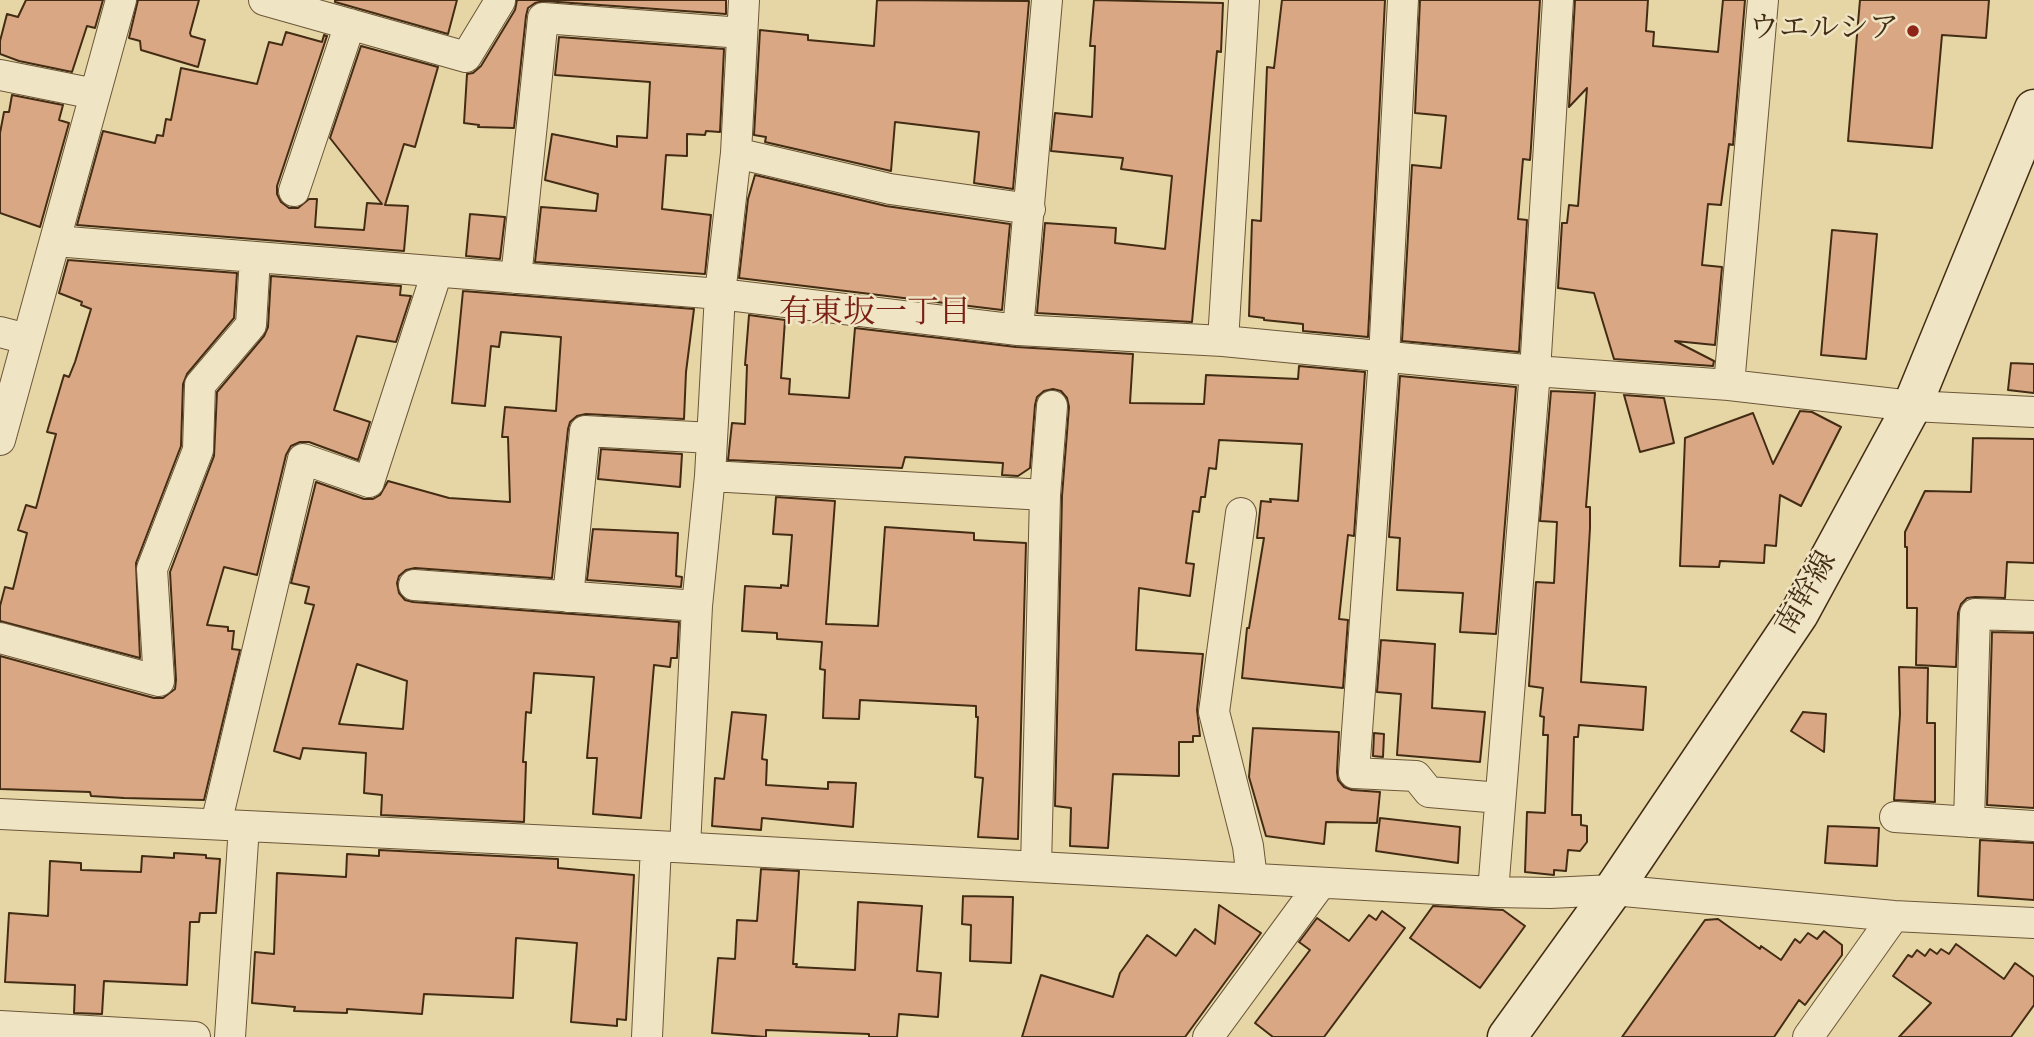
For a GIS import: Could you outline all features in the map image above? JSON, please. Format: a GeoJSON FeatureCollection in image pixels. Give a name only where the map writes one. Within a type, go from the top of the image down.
{"type":"FeatureCollection","features":[{"type":"Feature","properties":{"kind":"main road","name":"南幹線"},"geometry":{"type":"LineString","coordinates":[[1507,1037],[1614,890],[1799,614],[1912,406],[2034,109]]}},
{"type":"Feature","properties":{"kind":"street"},"geometry":{"type":"LineString","coordinates":[[0,440],[13,336],[55,241],[121,0]]}},
{"type":"Feature","properties":{"kind":"street"},"geometry":{"type":"LineString","coordinates":[[264,0],[303,5],[350,24],[466,57],[500,1]]}},
{"type":"Feature","properties":{"kind":"street"},"geometry":{"type":"LineString","coordinates":[[647,1037],[671,846],[710,476],[720,294],[736,153],[744,0]]}},
{"type":"Feature","properties":{"kind":"street"},"geometry":{"type":"LineString","coordinates":[[1018,330],[1047,0]]}},
{"type":"Feature","properties":{"kind":"street"},"geometry":{"type":"LineString","coordinates":[[1223,341],[1244,0]]}},
{"type":"Feature","properties":{"kind":"street"},"geometry":{"type":"LineString","coordinates":[[1404,0],[1384,357],[1354,773],[1416,776],[1429,792],[1500,798]]}},
{"type":"Feature","properties":{"kind":"street"},"geometry":{"type":"LineString","coordinates":[[1493,892],[1535,371],[1558,0]]}},
{"type":"Feature","properties":{"kind":"street"},"geometry":{"type":"LineString","coordinates":[[1729,385],[1763,0]]}},
{"type":"Feature","properties":{"kind":"street"},"geometry":{"type":"LineString","coordinates":[[516,278],[543,18],[742,33]]}},
{"type":"Feature","properties":{"kind":"street"},"geometry":{"type":"LineString","coordinates":[[294,191],[350,24]]}},
{"type":"Feature","properties":{"kind":"street"},"geometry":{"type":"LineString","coordinates":[[0,75],[95,94]]}},
{"type":"Feature","properties":{"kind":"street"},"geometry":{"type":"LineString","coordinates":[[736,153],[890,189],[1030,209]]}},
{"type":"Feature","properties":{"kind":"street"},"geometry":{"type":"LineString","coordinates":[[55,241],[720,294],[1018,330],[1223,341],[1535,371],[1729,385],[1912,406],[2034,412]]}},
{"type":"Feature","properties":{"kind":"street"},"geometry":{"type":"LineString","coordinates":[[0,638],[159,681],[152,569],[198,450],[200,384],[251,325],[255,257]]}},
{"type":"Feature","properties":{"kind":"street"},"geometry":{"type":"LineString","coordinates":[[230,1037],[230,825],[303,459],[369,482],[437,272]]}},
{"type":"Feature","properties":{"kind":"street"},"geometry":{"type":"LineString","coordinates":[[1036,867],[1045,495],[1052,406]]}},
{"type":"Feature","properties":{"kind":"street"},"geometry":{"type":"LineString","coordinates":[[568,597],[585,431],[712,438]]}},
{"type":"Feature","properties":{"kind":"street"},"geometry":{"type":"LineString","coordinates":[[710,476],[1045,495]]}},
{"type":"Feature","properties":{"kind":"street"},"geometry":{"type":"LineString","coordinates":[[1241,513],[1214,712],[1248,846],[1252,879]]}},
{"type":"Feature","properties":{"kind":"street"},"geometry":{"type":"LineString","coordinates":[[414,585],[697,606]]}},
{"type":"Feature","properties":{"kind":"street"},"geometry":{"type":"LineString","coordinates":[[1969,822],[1975,614],[2034,616]]}},
{"type":"Feature","properties":{"kind":"street"},"geometry":{"type":"LineString","coordinates":[[0,814],[671,846],[1493,892],[1614,890],[1894,916],[2034,923]]}},
{"type":"Feature","properties":{"kind":"street"},"geometry":{"type":"LineString","coordinates":[[1895,817],[2034,826]]}},
{"type":"Feature","properties":{"kind":"street"},"geometry":{"type":"LineString","coordinates":[[1208,1037],[1321,883]]}},
{"type":"Feature","properties":{"kind":"street"},"geometry":{"type":"LineString","coordinates":[[1808,1037],[1894,916]]}},
{"type":"Feature","properties":{"kind":"street"},"geometry":{"type":"LineString","coordinates":[[0,1026],[32,1033],[195,1037]]}},
{"type":"Feature","properties":{"kind":"building"},"geometry":{"type":"Polygon","coordinates":[[[26,0],[103,0],[95,28],[87,26],[72,72],[19,61],[0,54],[0,41],[7,14],[18,17],[26,0]]]}},
{"type":"Feature","properties":{"kind":"building"},"geometry":{"type":"Polygon","coordinates":[[[138,0],[199,0],[190,33],[191,36],[205,40],[198,67],[141,50],[140,41],[129,38],[138,0]]]}},
{"type":"Feature","properties":{"kind":"building"},"geometry":{"type":"Polygon","coordinates":[[[335,0],[457,0],[448,34],[335,0]]]}},
{"type":"Feature","properties":{"kind":"building"},"geometry":{"type":"Polygon","coordinates":[[[517,0],[726,0],[726,14],[544,1],[535,3],[528,8],[526,16],[514,128],[478,127],[479,125],[464,123],[467,74],[473,73],[481,66],[515,10],[517,0]]]}},
{"type":"Feature","properties":{"kind":"building"},"geometry":{"type":"Polygon","coordinates":[[[877,0],[1029,1],[1013,189],[974,183],[979,132],[895,122],[891,171],[765,142],[766,137],[754,135],[760,30],[808,35],[808,40],[874,46],[877,0]]]}},
{"type":"Feature","properties":{"kind":"building"},"geometry":{"type":"Polygon","coordinates":[[[1094,0],[1223,3],[1221,52],[1217,51],[1192,322],[1037,313],[1045,223],[1116,228],[1115,243],[1165,249],[1172,176],[1121,169],[1123,158],[1051,151],[1055,113],[1092,117],[1095,46],[1090,46],[1094,0]]]}},
{"type":"Feature","properties":{"kind":"building"},"geometry":{"type":"Polygon","coordinates":[[[1282,0],[1385,0],[1368,337],[1303,331],[1303,324],[1249,316],[1252,220],[1261,221],[1267,67],[1274,68],[1282,0]]]}},
{"type":"Feature","properties":{"kind":"building"},"geometry":{"type":"Polygon","coordinates":[[[1420,0],[1540,0],[1530,160],[1523,159],[1518,219],[1527,220],[1519,352],[1402,341],[1412,165],[1441,168],[1446,116],[1415,113],[1420,0]]]}},
{"type":"Feature","properties":{"kind":"building"},"geometry":{"type":"Polygon","coordinates":[[[1575,0],[1648,0],[1646,31],[1654,32],[1653,46],[1718,52],[1723,0],[1745,0],[1733,145],[1729,144],[1721,205],[1708,204],[1702,265],[1722,267],[1715,345],[1675,341],[1714,361],[1713,366],[1614,359],[1594,293],[1558,288],[1562,223],[1567,223],[1569,205],[1578,206],[1587,88],[1569,107],[1575,0]]]}},
{"type":"Feature","properties":{"kind":"building"},"geometry":{"type":"Polygon","coordinates":[[[1860,0],[1989,0],[1986,38],[1942,35],[1932,148],[1848,141],[1860,0]]]}},
{"type":"Feature","properties":{"kind":"building"},"geometry":{"type":"Polygon","coordinates":[[[286,32],[322,42],[324,35],[327,36],[277,186],[281,202],[289,208],[298,208],[309,199],[317,199],[315,227],[364,230],[367,203],[382,204],[330,138],[361,46],[438,67],[415,147],[404,144],[385,205],[408,206],[404,251],[77,225],[103,131],[155,143],[157,135],[163,136],[166,119],[171,120],[181,68],[257,84],[269,42],[282,45],[286,32]]]}},
{"type":"Feature","properties":{"kind":"building"},"geometry":{"type":"Polygon","coordinates":[[[559,37],[724,49],[720,132],[687,134],[687,156],[666,155],[662,209],[711,215],[705,274],[535,262],[541,207],[596,211],[598,194],[545,180],[552,134],[617,147],[617,136],[647,138],[650,82],[555,75],[559,37]]]}},
{"type":"Feature","properties":{"kind":"building"},"geometry":{"type":"Polygon","coordinates":[[[12,95],[63,105],[59,120],[69,123],[40,227],[0,213],[0,133],[4,112],[9,112],[12,95]]]}},
{"type":"Feature","properties":{"kind":"building"},"geometry":{"type":"Polygon","coordinates":[[[755,175],[886,206],[1010,224],[1002,310],[739,278],[748,199],[755,175]]]}},
{"type":"Feature","properties":{"kind":"building"},"geometry":{"type":"Polygon","coordinates":[[[470,214],[505,217],[500,259],[466,256],[470,214]]]}},
{"type":"Feature","properties":{"kind":"building"},"geometry":{"type":"Polygon","coordinates":[[[1832,230],[1877,234],[1866,359],[1821,355],[1832,230]]]}},
{"type":"Feature","properties":{"kind":"building"},"geometry":{"type":"Polygon","coordinates":[[[68,260],[237,273],[234,318],[187,374],[183,384],[181,446],[136,563],[140,658],[0,621],[0,606],[5,587],[13,589],[27,533],[18,530],[26,505],[36,508],[56,434],[47,432],[64,375],[69,377],[91,309],[81,305],[82,302],[59,293],[68,260]]]}},
{"type":"Feature","properties":{"kind":"building"},"geometry":{"type":"Polygon","coordinates":[[[271,276],[401,286],[400,295],[411,296],[396,342],[357,336],[334,410],[370,422],[358,460],[309,442],[291,446],[286,455],[257,575],[224,567],[207,625],[228,627],[228,631],[234,631],[232,649],[240,650],[204,800],[124,798],[91,796],[90,792],[0,789],[0,656],[154,698],[163,698],[175,689],[170,572],[214,456],[217,392],[264,336],[268,327],[271,276]]]}},
{"type":"Feature","properties":{"kind":"building"},"geometry":{"type":"Polygon","coordinates":[[[463,291],[694,309],[686,372],[684,419],[586,414],[577,416],[570,422],[552,578],[415,568],[406,570],[399,576],[397,583],[399,593],[405,600],[413,602],[679,622],[677,658],[671,658],[670,667],[654,665],[641,818],[593,814],[597,758],[587,758],[594,677],[534,673],[531,713],[526,712],[524,822],[381,815],[382,795],[364,793],[366,753],[303,748],[300,759],[274,751],[314,605],[305,603],[309,587],[291,583],[316,482],[364,499],[373,499],[380,495],[388,481],[449,498],[510,502],[508,437],[502,437],[505,407],[556,411],[561,337],[501,332],[499,347],[491,346],[485,406],[452,403],[463,291]],[[357,664],[339,724],[403,729],[407,681],[357,664]]]}},
{"type":"Feature","properties":{"kind":"building"},"geometry":{"type":"Polygon","coordinates":[[[749,315],[785,320],[781,378],[790,379],[789,394],[849,398],[855,328],[1016,347],[1133,354],[1130,403],[1204,404],[1206,375],[1298,379],[1299,366],[1365,372],[1354,536],[1348,535],[1339,619],[1348,620],[1343,688],[1242,678],[1247,628],[1264,538],[1257,538],[1261,501],[1298,501],[1302,444],[1219,440],[1216,469],[1209,468],[1205,497],[1201,497],[1199,512],[1193,511],[1186,563],[1194,564],[1190,596],[1139,588],[1136,650],[1203,654],[1197,710],[1200,736],[1193,736],[1193,742],[1179,742],[1179,776],[1113,774],[1108,848],[1070,846],[1071,808],[1055,806],[1062,496],[1069,407],[1067,398],[1061,391],[1053,389],[1044,391],[1037,397],[1030,468],[1018,476],[1002,475],[1003,463],[905,457],[902,468],[728,460],[732,423],[745,424],[745,365],[749,315]]]}},
{"type":"Feature","properties":{"kind":"building"},"geometry":{"type":"Polygon","coordinates":[[[2011,363],[2034,364],[2034,393],[2008,390],[2011,363]]]}},
{"type":"Feature","properties":{"kind":"building"},"geometry":{"type":"Polygon","coordinates":[[[1400,376],[1516,387],[1496,634],[1460,632],[1463,593],[1397,590],[1400,538],[1389,537],[1400,376]]]}},
{"type":"Feature","properties":{"kind":"building"},"geometry":{"type":"Polygon","coordinates":[[[1551,391],[1595,393],[1586,507],[1590,507],[1590,528],[1581,682],[1646,687],[1643,730],[1579,725],[1578,737],[1574,737],[1572,815],[1581,815],[1581,825],[1587,826],[1587,842],[1580,851],[1568,850],[1566,871],[1554,870],[1554,875],[1525,872],[1527,812],[1545,813],[1548,735],[1543,735],[1544,717],[1540,716],[1543,688],[1529,686],[1536,582],[1554,583],[1557,522],[1540,521],[1551,391]]]}},
{"type":"Feature","properties":{"kind":"building"},"geometry":{"type":"Polygon","coordinates":[[[1624,395],[1664,398],[1674,443],[1640,452],[1624,395]]]}},
{"type":"Feature","properties":{"kind":"building"},"geometry":{"type":"Polygon","coordinates":[[[1800,411],[1812,412],[1841,427],[1801,506],[1780,495],[1776,546],[1765,545],[1764,563],[1720,561],[1719,567],[1680,566],[1685,438],[1753,413],[1773,464],[1800,411]]]}},
{"type":"Feature","properties":{"kind":"building"},"geometry":{"type":"Polygon","coordinates":[[[1973,438],[2034,439],[2034,563],[2007,562],[2005,598],[1967,598],[1961,604],[1958,613],[1956,667],[1916,665],[1917,608],[1907,608],[1905,532],[1925,491],[1971,492],[1973,438]]]}},
{"type":"Feature","properties":{"kind":"building"},"geometry":{"type":"Polygon","coordinates":[[[601,449],[682,454],[680,487],[598,479],[601,449]]]}},
{"type":"Feature","properties":{"kind":"building"},"geometry":{"type":"Polygon","coordinates":[[[776,497],[835,501],[826,624],[878,626],[885,527],[974,533],[974,540],[1026,543],[1018,839],[978,837],[983,778],[975,777],[978,717],[976,706],[860,700],[859,719],[823,718],[825,670],[820,669],[822,642],[777,639],[777,633],[742,631],[745,586],[788,586],[792,535],[773,534],[776,497]]]}},
{"type":"Feature","properties":{"kind":"building"},"geometry":{"type":"Polygon","coordinates":[[[593,529],[678,533],[676,576],[682,577],[681,587],[587,580],[593,529]]]}},
{"type":"Feature","properties":{"kind":"building"},"geometry":{"type":"Polygon","coordinates":[[[1992,632],[2034,633],[2034,808],[1987,805],[1992,632]]]}},
{"type":"Feature","properties":{"kind":"building"},"geometry":{"type":"Polygon","coordinates":[[[1381,640],[1435,644],[1432,708],[1485,712],[1480,762],[1397,755],[1401,694],[1377,692],[1381,640]]]}},
{"type":"Feature","properties":{"kind":"building"},"geometry":{"type":"Polygon","coordinates":[[[1899,667],[1928,668],[1927,723],[1935,723],[1935,802],[1894,800],[1900,714],[1899,667]]]}},
{"type":"Feature","properties":{"kind":"building"},"geometry":{"type":"Polygon","coordinates":[[[732,712],[766,715],[762,759],[767,760],[766,785],[828,789],[828,782],[856,783],[853,827],[762,818],[761,830],[712,826],[715,778],[724,779],[732,712]]]}},
{"type":"Feature","properties":{"kind":"building"},"geometry":{"type":"Polygon","coordinates":[[[1803,712],[1826,714],[1824,752],[1791,731],[1803,712]]]}},
{"type":"Feature","properties":{"kind":"building"},"geometry":{"type":"Polygon","coordinates":[[[1253,728],[1339,732],[1338,780],[1344,787],[1352,790],[1380,792],[1377,823],[1326,822],[1324,844],[1266,836],[1249,777],[1253,728]]]}},
{"type":"Feature","properties":{"kind":"building"},"geometry":{"type":"Polygon","coordinates":[[[1374,733],[1384,734],[1383,757],[1373,756],[1374,733]]]}},
{"type":"Feature","properties":{"kind":"building"},"geometry":{"type":"Polygon","coordinates":[[[1380,818],[1460,827],[1458,863],[1376,851],[1380,818]]]}},
{"type":"Feature","properties":{"kind":"building"},"geometry":{"type":"Polygon","coordinates":[[[1828,826],[1879,828],[1877,866],[1825,863],[1828,826]]]}},
{"type":"Feature","properties":{"kind":"building"},"geometry":{"type":"Polygon","coordinates":[[[1980,840],[2034,843],[2034,900],[1978,896],[1980,840]]]}},
{"type":"Feature","properties":{"kind":"building"},"geometry":{"type":"Polygon","coordinates":[[[379,850],[558,859],[558,868],[634,875],[626,1020],[617,1019],[617,1026],[571,1022],[577,943],[516,938],[513,998],[424,994],[422,1014],[347,1009],[347,1013],[294,1011],[295,1007],[252,1003],[255,952],[274,954],[277,873],[346,877],[347,854],[379,856],[379,850]]]}},
{"type":"Feature","properties":{"kind":"building"},"geometry":{"type":"Polygon","coordinates":[[[174,853],[206,855],[206,858],[220,859],[216,913],[200,913],[199,922],[190,922],[187,985],[104,981],[102,1014],[74,1013],[75,985],[5,982],[9,913],[48,916],[50,861],[81,863],[81,870],[141,872],[142,856],[174,858],[174,853]]]}},
{"type":"Feature","properties":{"kind":"building"},"geometry":{"type":"Polygon","coordinates":[[[761,869],[799,871],[793,964],[797,964],[796,967],[855,970],[858,902],[922,906],[917,971],[941,973],[938,1017],[899,1014],[897,1037],[766,1030],[766,1037],[712,1033],[718,958],[735,959],[737,920],[757,921],[761,869]]]}},
{"type":"Feature","properties":{"kind":"building"},"geometry":{"type":"Polygon","coordinates":[[[963,896],[1013,897],[1011,963],[970,961],[971,925],[962,924],[963,896]]]}},
{"type":"Feature","properties":{"kind":"building"},"geometry":{"type":"Polygon","coordinates":[[[1219,905],[1261,933],[1185,1037],[1022,1037],[1041,975],[1113,997],[1120,973],[1147,935],[1176,956],[1195,929],[1215,944],[1219,905]]]}},
{"type":"Feature","properties":{"kind":"building"},"geometry":{"type":"Polygon","coordinates":[[[1433,906],[1503,910],[1525,926],[1480,988],[1410,938],[1433,906]]]}},
{"type":"Feature","properties":{"kind":"building"},"geometry":{"type":"Polygon","coordinates":[[[1382,911],[1405,928],[1324,1037],[1273,1037],[1255,1023],[1310,950],[1299,942],[1317,918],[1349,941],[1369,915],[1376,920],[1382,911]]]}},
{"type":"Feature","properties":{"kind":"building"},"geometry":{"type":"Polygon","coordinates":[[[1718,919],[1760,949],[1761,946],[1781,960],[1795,939],[1800,943],[1808,933],[1817,939],[1824,931],[1842,945],[1842,955],[1805,1005],[1799,1000],[1774,1037],[1622,1037],[1705,920],[1718,919]]]}},
{"type":"Feature","properties":{"kind":"building"},"geometry":{"type":"Polygon","coordinates":[[[1956,944],[2004,979],[2015,963],[2034,977],[2034,1005],[2011,1037],[1899,1037],[1931,1003],[1893,976],[1908,955],[1912,957],[1917,950],[1925,956],[1930,949],[1937,954],[1941,949],[1949,954],[1956,944]]]}},
{"type":"Feature","properties":{"kind":"place","name":"ウエルシア"},"geometry":{"type":"Point","coordinates":[1913,31]}},
{"type":"Feature","properties":{"kind":"district","name":"有東坂一丁目"},"geometry":{"type":"Point","coordinates":[875,315]}}]}
